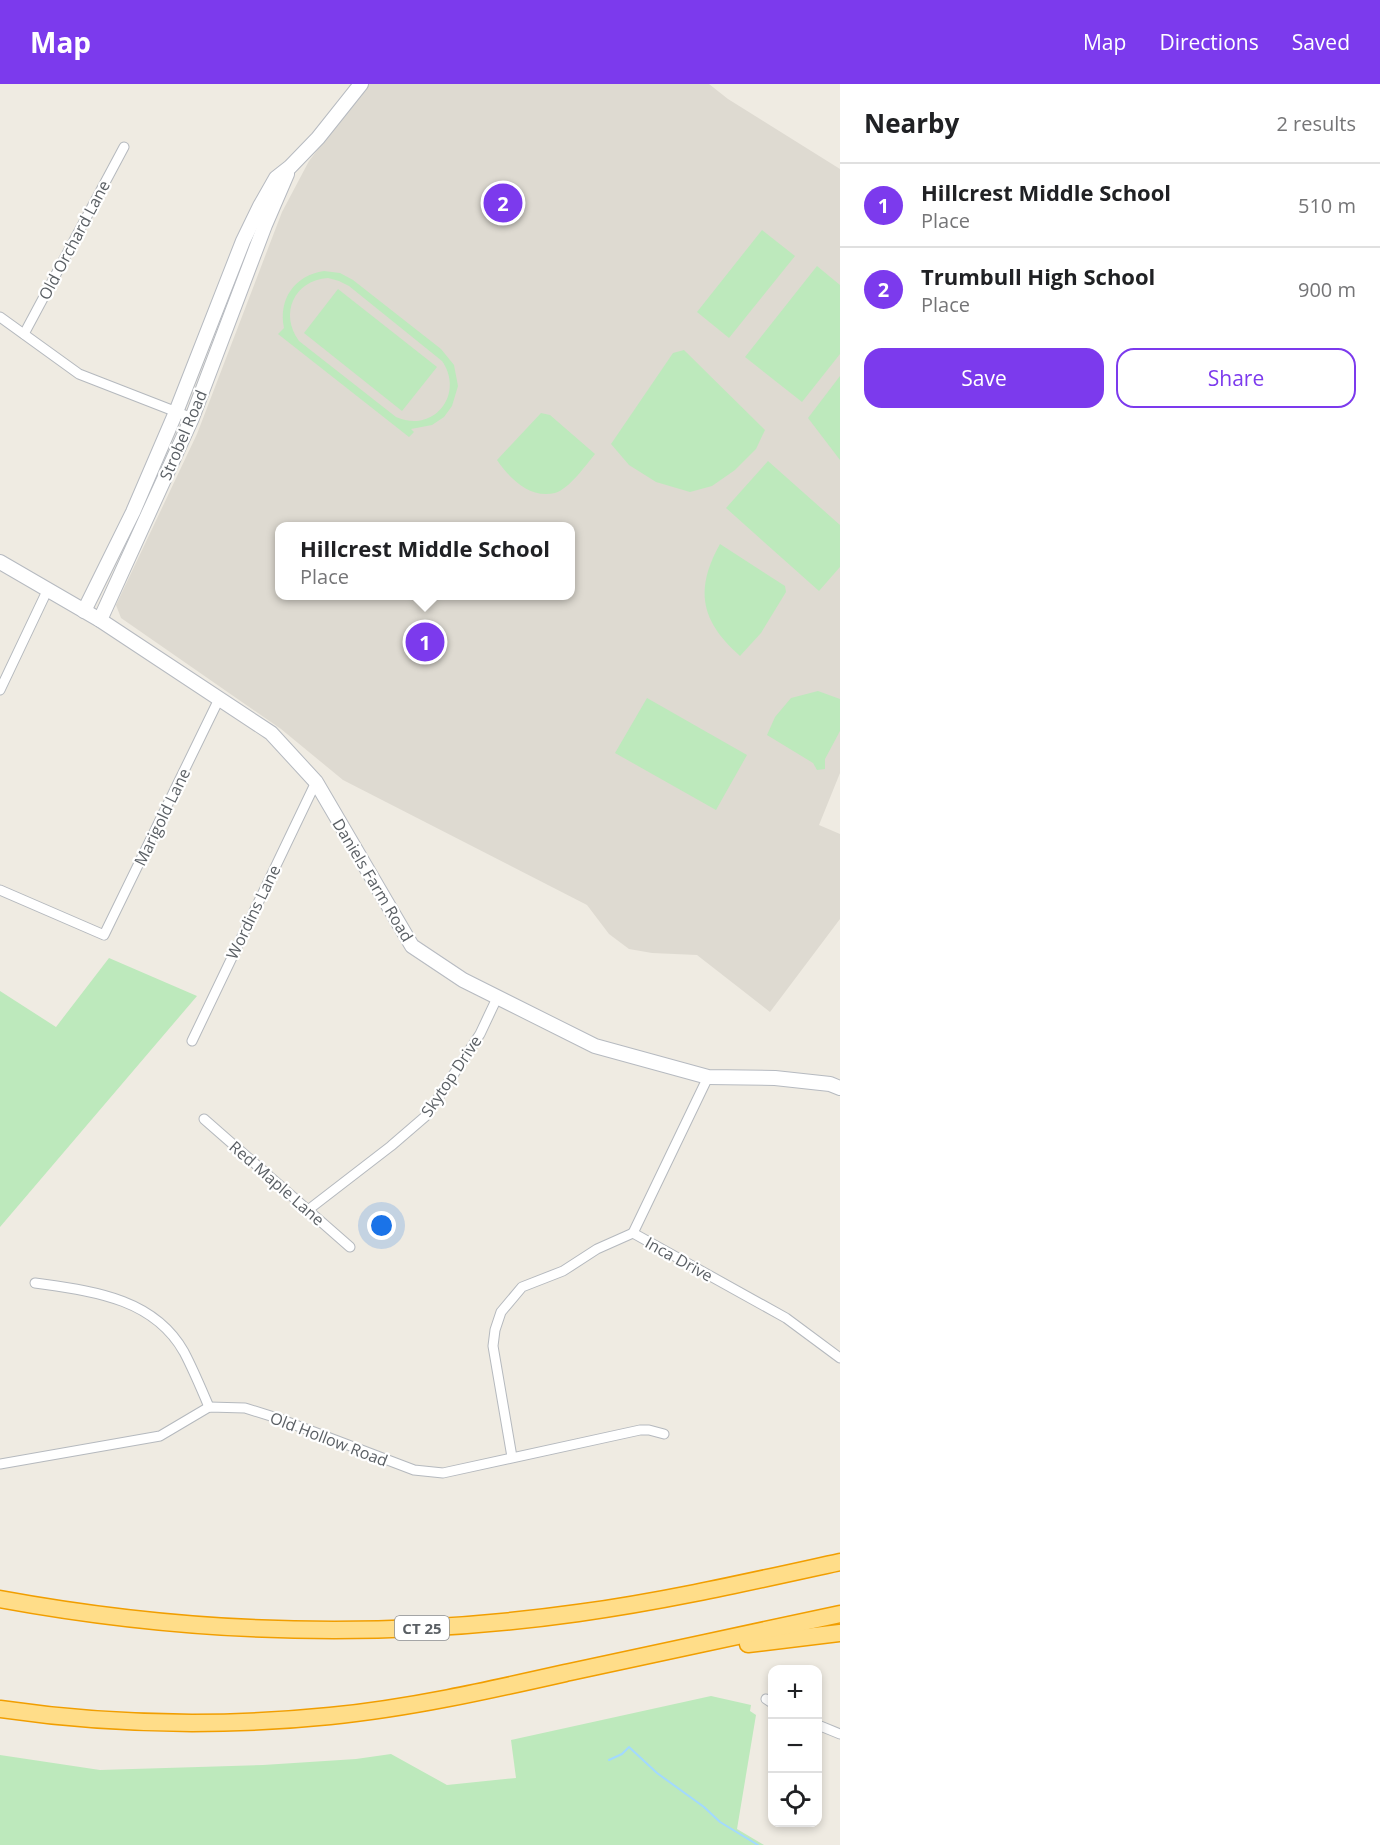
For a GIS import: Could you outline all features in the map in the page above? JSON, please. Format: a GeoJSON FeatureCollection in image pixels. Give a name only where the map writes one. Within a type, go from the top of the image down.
{"type":"FeatureCollection","features":[{"type":"Feature","properties":{"kind":"highway"},"geometry":{"type":"LineString","coordinates":[[687,1595],[840,1551]]}},
{"type":"Feature","properties":{"kind":"highway","name":"CT 25"},"geometry":{"type":"LineString","coordinates":[[0,1599],[177,1623],[331,1630],[405,1628],[510,1621],[613,1608],[687,1595],[840,1562]]}},
{"type":"Feature","properties":{"kind":"highway"},"geometry":{"type":"LineString","coordinates":[[0,1709],[135,1722],[219,1723],[358,1713],[432,1702],[840,1614]]}},
{"type":"Feature","properties":{"kind":"highway"},"geometry":{"type":"LineString","coordinates":[[605,1665],[840,1633]]}},
{"type":"Feature","properties":{"kind":"street","name":"Strobel Road"},"geometry":{"type":"LineString","coordinates":[[84,611],[133,512],[176,412],[243,241],[260,206],[276,178],[318,138],[361,84]]}},
{"type":"Feature","properties":{"kind":"street","name":"Old Orchard Lane"},"geometry":{"type":"LineString","coordinates":[[24,334],[124,147]]}},
{"type":"Feature","properties":{"kind":"street","name":"Strobel Road"},"geometry":{"type":"LineString","coordinates":[[100,620],[192,418],[257,246],[290,167]]}},
{"type":"Feature","properties":{"kind":"street"},"geometry":{"type":"LineString","coordinates":[[243,241],[257,246]]}},
{"type":"Feature","properties":{"kind":"street"},"geometry":{"type":"LineString","coordinates":[[0,317],[79,374],[192,418]]}},
{"type":"Feature","properties":{"kind":"street","name":"Daniels Farm Road"},"geometry":{"type":"LineString","coordinates":[[0,562],[100,620],[272,733],[315,782],[412,946],[463,980],[595,1046],[708,1077],[775,1078],[830,1084],[840,1088]]}},
{"type":"Feature","properties":{"kind":"street"},"geometry":{"type":"LineString","coordinates":[[0,690],[47,591]]}},
{"type":"Feature","properties":{"kind":"street","name":"Marigold Lane"},"geometry":{"type":"LineString","coordinates":[[0,890],[104,935],[219,699]]}},
{"type":"Feature","properties":{"kind":"street","name":"Wordins Lane"},"geometry":{"type":"LineString","coordinates":[[192,1041],[315,782]]}},
{"type":"Feature","properties":{"kind":"street","name":"Skytop Drive"},"geometry":{"type":"LineString","coordinates":[[308,1210],[392,1146],[427,1114],[474,1043],[497,998]]}},
{"type":"Feature","properties":{"kind":"street","name":"Inca Drive"},"geometry":{"type":"LineString","coordinates":[[708,1077],[633,1233],[786,1318],[840,1358]]}},
{"type":"Feature","properties":{"kind":"street","name":"Red Maple Lane"},"geometry":{"type":"LineString","coordinates":[[204,1119],[350,1247]]}},
{"type":"Feature","properties":{"kind":"street"},"geometry":{"type":"LineString","coordinates":[[512,1457],[494,1346],[495,1330],[501,1312],[522,1287],[563,1271],[597,1249],[633,1233]]}},
{"type":"Feature","properties":{"kind":"street"},"geometry":{"type":"LineString","coordinates":[[0,1464],[160,1436],[209,1407],[183,1350],[148,1312],[111,1296],[34,1283]]}},
{"type":"Feature","properties":{"kind":"street","name":"Old Hollow Road"},"geometry":{"type":"LineString","coordinates":[[209,1407],[245,1408],[414,1470],[442,1473],[640,1430],[664,1434]]}},
{"type":"Feature","properties":{"kind":"street"},"geometry":{"type":"LineString","coordinates":[[822,1727],[840,1734]]}},
{"type":"Feature","properties":{"kind":"shaded area"},"geometry":{"type":"Polygon","coordinates":[[[367,84],[709,84],[728,99],[840,169],[840,773],[819,825],[840,834],[840,919],[770,1012],[697,955],[652,953],[629,949],[609,934],[587,905],[343,780],[281,729],[121,618],[116,605],[197,434],[282,212],[309,161],[367,84]]]}},
{"type":"Feature","properties":{"kind":"green space"},"geometry":{"type":"Polygon","coordinates":[[[762,230],[795,256],[729,338],[697,312],[762,230]]]}},
{"type":"Feature","properties":{"kind":"green space"},"geometry":{"type":"Polygon","coordinates":[[[817,266],[840,285],[840,354],[802,402],[745,357],[817,266]]]}},
{"type":"Feature","properties":{"kind":"green space"},"geometry":{"type":"Polygon","coordinates":[[[324,271],[340,273],[353,280],[441,349],[454,365],[458,386],[452,406],[444,417],[432,425],[411,429],[414,432],[409,437],[278,334],[284,328],[286,298],[297,283],[314,273],[324,271]],[[328,278],[316,280],[306,285],[293,300],[290,320],[299,341],[396,417],[410,421],[422,420],[433,415],[442,408],[448,398],[450,386],[442,361],[349,286],[328,278]]]}},
{"type":"Feature","properties":{"kind":"green space"},"geometry":{"type":"Polygon","coordinates":[[[338,289],[437,367],[402,411],[304,333],[338,289]]]}},
{"type":"Feature","properties":{"kind":"green space"},"geometry":{"type":"Polygon","coordinates":[[[684,350],[765,430],[756,449],[735,470],[712,486],[690,492],[656,482],[629,465],[611,444],[673,353],[684,350]]]}},
{"type":"Feature","properties":{"kind":"green space"},"geometry":{"type":"Polygon","coordinates":[[[840,376],[840,460],[808,418],[840,376]]]}},
{"type":"Feature","properties":{"kind":"green space"},"geometry":{"type":"Polygon","coordinates":[[[541,413],[550,415],[595,454],[566,487],[555,493],[537,493],[529,490],[514,480],[497,460],[541,413]]]}},
{"type":"Feature","properties":{"kind":"green space"},"geometry":{"type":"Polygon","coordinates":[[[768,461],[840,525],[840,567],[819,591],[726,508],[768,461]]]}},
{"type":"Feature","properties":{"kind":"green space"},"geometry":{"type":"Polygon","coordinates":[[[720,544],[785,586],[786,592],[761,633],[740,656],[717,631],[706,604],[707,576],[720,544]]]}},
{"type":"Feature","properties":{"kind":"green space"},"geometry":{"type":"Polygon","coordinates":[[[818,691],[840,699],[840,731],[825,759],[825,769],[817,770],[813,763],[767,735],[775,717],[791,698],[818,691]]]}},
{"type":"Feature","properties":{"kind":"green space"},"geometry":{"type":"Polygon","coordinates":[[[647,698],[747,755],[716,810],[615,753],[647,698]]]}},
{"type":"Feature","properties":{"kind":"green space"},"geometry":{"type":"Polygon","coordinates":[[[109,958],[197,996],[0,1227],[0,991],[56,1027],[109,958]]]}},
{"type":"Feature","properties":{"kind":"green space"},"geometry":{"type":"Polygon","coordinates":[[[711,1696],[751,1705],[750,1711],[756,1715],[737,1829],[764,1845],[0,1845],[0,1755],[100,1770],[263,1765],[356,1759],[391,1754],[447,1785],[516,1778],[511,1740],[711,1696]]]}},
{"type":"Feature","properties":{"kind":"waterway"},"geometry":{"type":"LineString","coordinates":[[609,1760],[622,1754],[629,1747],[657,1773],[704,1807],[720,1822],[758,1845]]}},
{"type":"Feature","properties":{"kind":"place","name":"Trumbull High School"},"geometry":{"type":"Point","coordinates":[503,203]}},
{"type":"Feature","properties":{"kind":"place","name":"Hillcrest Middle School"},"geometry":{"type":"Point","coordinates":[425,642]}}]}
